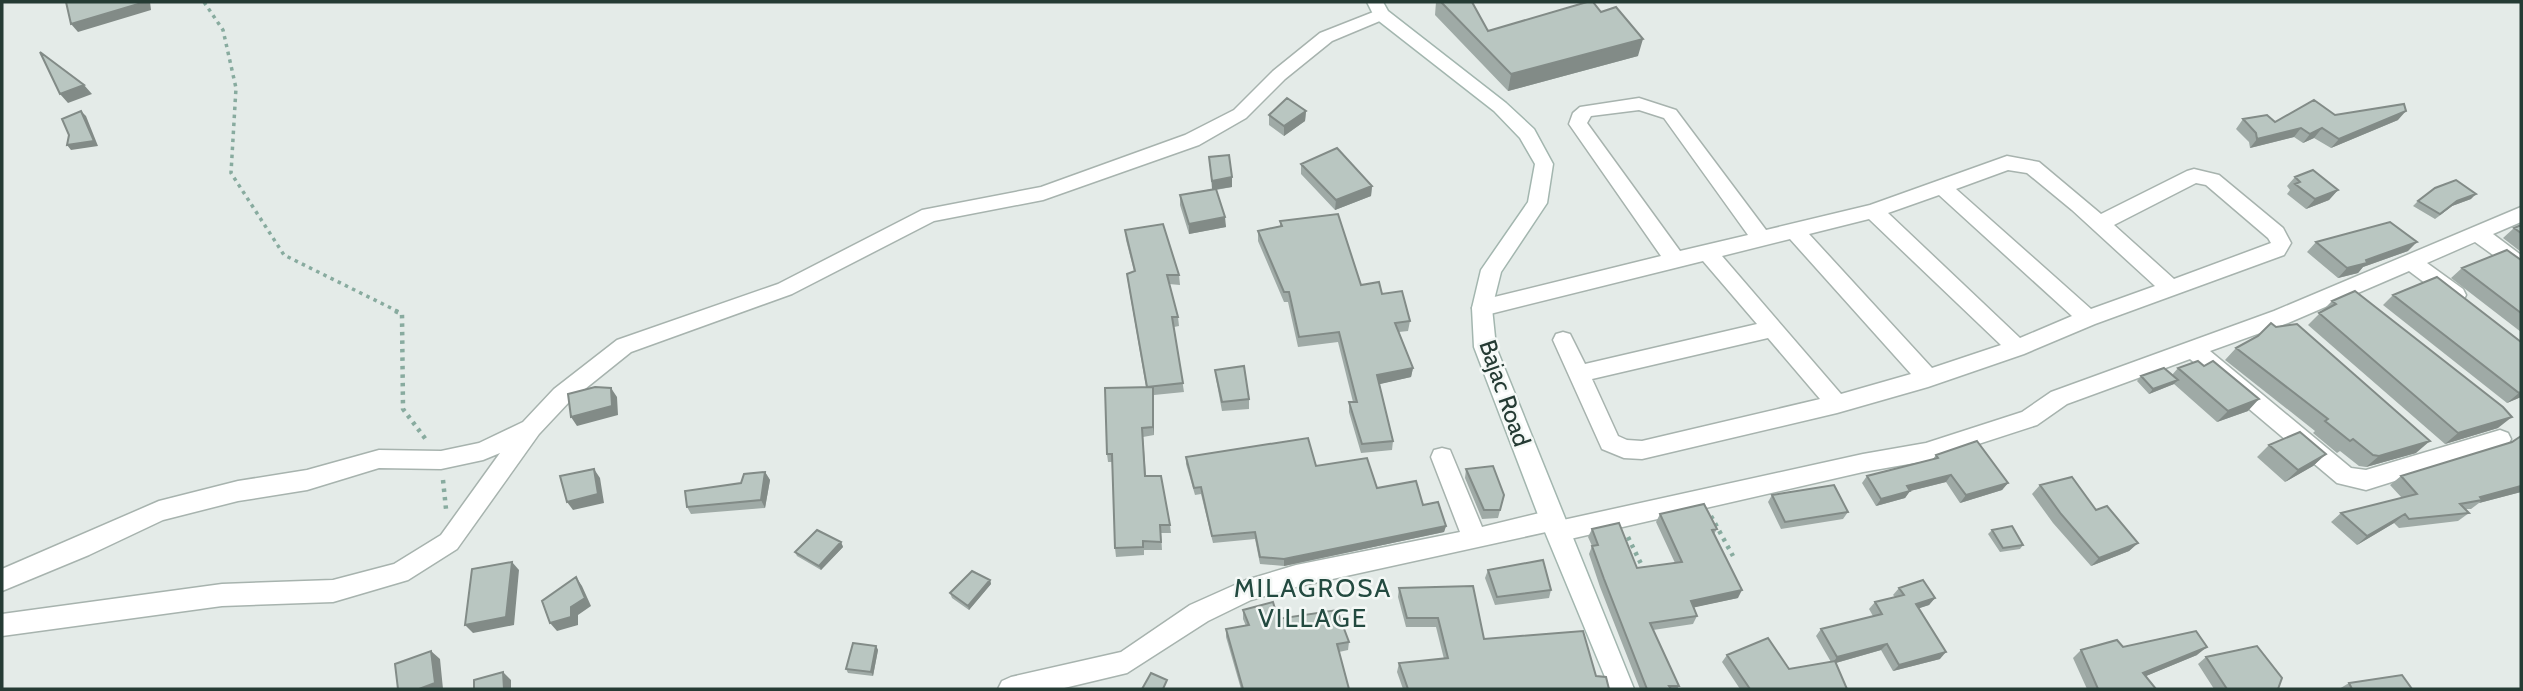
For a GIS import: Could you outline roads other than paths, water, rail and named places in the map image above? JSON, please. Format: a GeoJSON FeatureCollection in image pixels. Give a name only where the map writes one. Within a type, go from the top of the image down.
{"type":"FeatureCollection","features":[{"type":"Feature","properties":{"kind":"street","name":"Bajac Road"},"geometry":{"type":"LineString","coordinates":[[1378,8],[1500,107],[1527,134],[1544,164],[1537,204],[1492,270],[1482,308],[1485,347],[1554,526],[1622,689]]}},
{"type":"Feature","properties":{"kind":"street"},"geometry":{"type":"LineString","coordinates":[[2,625],[222,595],[333,591],[400,573],[449,542],[531,428],[562,395],[624,346],[785,289],[929,215],[1043,193],[1192,140],[1240,114],[1279,75],[1326,37],[1378,8]]}},
{"type":"Feature","properties":{"kind":"street"},"geometry":{"type":"LineString","coordinates":[[1675,260],[1578,124],[1579,117],[1586,111],[1641,102],[1657,106],[1670,114],[1762,239]]}},
{"type":"Feature","properties":{"kind":"street"},"geometry":{"type":"LineString","coordinates":[[1482,308],[1873,211],[2007,163],[2032,167],[2100,223],[2171,288]]}},
{"type":"Feature","properties":{"kind":"street"},"geometry":{"type":"LineString","coordinates":[[1563,340],[1610,442],[1623,449],[1642,450],[1837,404],[1928,378],[2017,348],[2088,318],[2277,250],[2281,243],[2276,233],[2212,180],[2194,176],[2100,223]]}},
{"type":"Feature","properties":{"kind":"street"},"geometry":{"type":"LineString","coordinates":[[1942,187],[2088,318]]}},
{"type":"Feature","properties":{"kind":"street"},"geometry":{"type":"LineString","coordinates":[[1873,211],[2017,348]]}},
{"type":"Feature","properties":{"kind":"street"},"geometry":{"type":"LineString","coordinates":[[1010,689],[1127,662],[1199,613],[1246,591],[1296,576],[1475,539],[1618,517],[1863,463],[1926,452],[2029,419],[2059,398],[2281,317],[2521,214]]}},
{"type":"Feature","properties":{"kind":"street"},"geometry":{"type":"LineString","coordinates":[[1794,231],[1928,378]]}},
{"type":"Feature","properties":{"kind":"street"},"geometry":{"type":"LineString","coordinates":[[2477,233],[2521,265]]}},
{"type":"Feature","properties":{"kind":"street"},"geometry":{"type":"LineString","coordinates":[[1707,252],[1837,404]]}},
{"type":"Feature","properties":{"kind":"street"},"geometry":{"type":"LineString","coordinates":[[2413,262],[2475,310]]}},
{"type":"Feature","properties":{"kind":"street"},"geometry":{"type":"LineString","coordinates":[[2346,289],[2368,307]]}},
{"type":"Feature","properties":{"kind":"street"},"geometry":{"type":"LineString","coordinates":[[2281,317],[2301,334]]}},
{"type":"Feature","properties":{"kind":"street"},"geometry":{"type":"LineString","coordinates":[[1577,374],[1772,328]]}},
{"type":"Feature","properties":{"kind":"street"},"geometry":{"type":"LineString","coordinates":[[2192,348],[2345,475],[2356,480],[2366,480],[2500,439]]}},
{"type":"Feature","properties":{"kind":"street"},"geometry":{"type":"LineString","coordinates":[[2,580],[81,548],[159,511],[238,491],[307,481],[379,459],[441,460],[483,451],[531,428]]}},
{"type":"Feature","properties":{"kind":"street"},"geometry":{"type":"LineString","coordinates":[[2420,440],[2440,457]]}},
{"type":"Feature","properties":{"kind":"street"},"geometry":{"type":"LineString","coordinates":[[1442,457],[1475,539]]}},
{"type":"Feature","properties":{"kind":"district","name":"MILAGROSA VILLAGE"},"geometry":{"type":"Point","coordinates":[1313,603]}}]}
